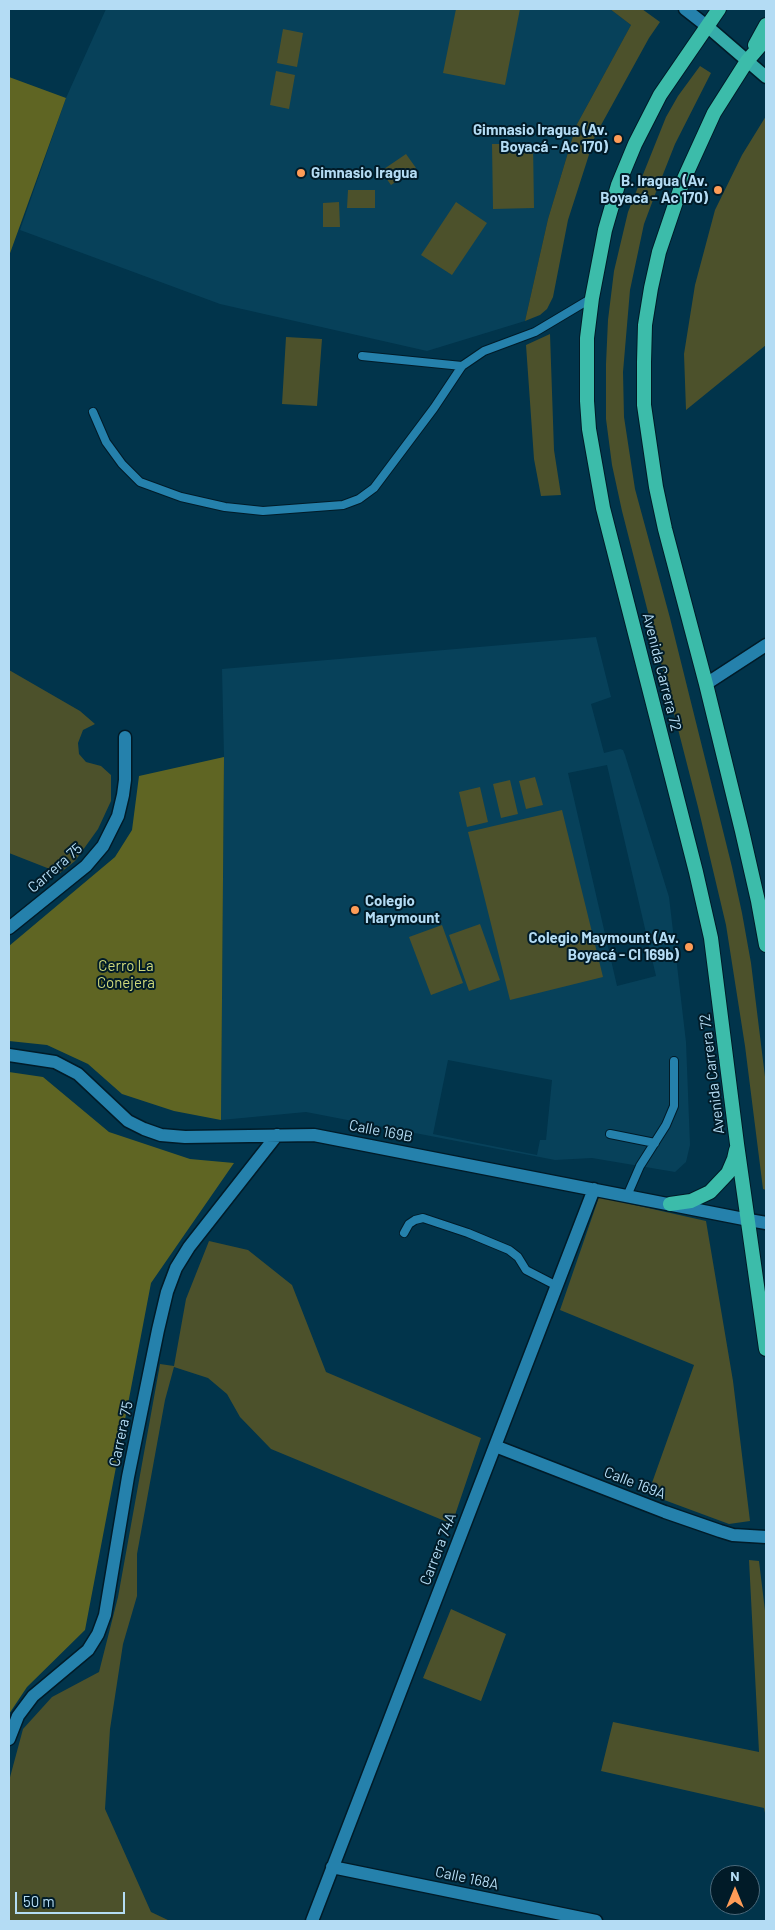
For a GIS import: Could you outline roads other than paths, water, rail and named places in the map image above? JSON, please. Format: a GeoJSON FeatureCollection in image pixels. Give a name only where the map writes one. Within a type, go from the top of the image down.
{"type":"FeatureCollection","features":[{"type":"Feature","properties":{"kind":"highway","name":"Avenida Carrera 72"},"geometry":{"type":"LineString","coordinates":[[719,9],[670,79],[645,122],[618,185],[605,230],[592,298],[587,338],[589,429],[603,508],[630,608],[709,928],[716,968],[737,1144],[766,1348]]}},
{"type":"Feature","properties":{"kind":"highway","name":"Avenida Carrera 72"},"geometry":{"type":"LineString","coordinates":[[708,27],[726,9]]}},
{"type":"Feature","properties":{"kind":"highway"},"geometry":{"type":"LineString","coordinates":[[766,25],[747,61],[714,113],[683,181],[659,252],[645,325],[644,405],[656,487],[665,529],[706,684],[758,900],[766,944]]}},
{"type":"Feature","properties":{"kind":"highway"},"geometry":{"type":"LineString","coordinates":[[747,61],[766,39]]}},
{"type":"Feature","properties":{"kind":"highway"},"geometry":{"type":"LineString","coordinates":[[670,1204],[691,1201],[706,1195],[718,1185],[728,1173],[734,1159],[737,1144]]}},
{"type":"Feature","properties":{"kind":"main road"},"geometry":{"type":"LineString","coordinates":[[708,27],[766,77]]}},
{"type":"Feature","properties":{"kind":"street"},"geometry":{"type":"LineString","coordinates":[[686,9],[708,27]]}},
{"type":"Feature","properties":{"kind":"street"},"geometry":{"type":"LineString","coordinates":[[706,684],[766,645]]}},
{"type":"Feature","properties":{"kind":"street","name":"Carrera 75"},"geometry":{"type":"LineString","coordinates":[[9,928],[86,866],[103,846],[118,816],[125,780],[125,737]]}},
{"type":"Feature","properties":{"kind":"street","name":"Calle 169B"},"geometry":{"type":"LineString","coordinates":[[9,1056],[54,1062],[78,1074],[128,1120],[144,1130],[161,1135],[185,1137],[314,1135],[766,1223]]}},
{"type":"Feature","properties":{"kind":"street","name":"Carrera 75"},"geometry":{"type":"LineString","coordinates":[[9,1739],[18,1716],[33,1696],[88,1650],[98,1634],[104,1615],[126,1486],[158,1330],[170,1284],[176,1268],[188,1247],[277,1135]]}},
{"type":"Feature","properties":{"kind":"street","name":"Carrera 74A"},"geometry":{"type":"LineString","coordinates":[[312,1921],[594,1189]]}},
{"type":"Feature","properties":{"kind":"street","name":"Calle 169A"},"geometry":{"type":"LineString","coordinates":[[495,1446],[665,1512],[720,1531],[749,1538],[766,1538]]}},
{"type":"Feature","properties":{"kind":"street","name":"Calle 168A"},"geometry":{"type":"LineString","coordinates":[[332,1867],[596,1921]]}},
{"type":"Feature","properties":{"kind":"lane"},"geometry":{"type":"LineString","coordinates":[[93,412],[106,442],[122,464],[140,482],[181,497],[225,507],[263,511],[343,505],[360,499],[374,488],[434,408],[462,366],[484,350],[535,332],[592,298]]}},
{"type":"Feature","properties":{"kind":"lane"},"geometry":{"type":"LineString","coordinates":[[362,356],[462,366]]}},
{"type":"Feature","properties":{"kind":"lane"},"geometry":{"type":"LineString","coordinates":[[627,1196],[640,1166],[674,1106],[674,1061]]}},
{"type":"Feature","properties":{"kind":"lane"},"geometry":{"type":"LineString","coordinates":[[610,1134],[655,1142]]}},
{"type":"Feature","properties":{"kind":"lane"},"geometry":{"type":"LineString","coordinates":[[404,1233],[409,1224],[423,1218],[468,1233],[509,1250],[518,1258],[526,1270],[557,1286]]}},
{"type":"Feature","properties":{"kind":"place","name":"Gimnasio Iragua (Av. Boyacá - Ac 170)"},"geometry":{"type":"Point","coordinates":[618,139]}},
{"type":"Feature","properties":{"kind":"place","name":"Gimnasio Iragua"},"geometry":{"type":"Point","coordinates":[301,173]}},
{"type":"Feature","properties":{"kind":"place","name":"B. Iragua (Av. Boyacá - Ac 170)"},"geometry":{"type":"Point","coordinates":[718,190]}},
{"type":"Feature","properties":{"kind":"place","name":"Colegio Marymount"},"geometry":{"type":"Point","coordinates":[355,910]}},
{"type":"Feature","properties":{"kind":"place","name":"Colegio Maymount (Av. Boyacá - Cl 169b)"},"geometry":{"type":"Point","coordinates":[689,947]}},
{"type":"Feature","properties":{"kind":"park label","name":"Cerro La Conejera"},"geometry":{"type":"Point","coordinates":[126,974]}}]}
